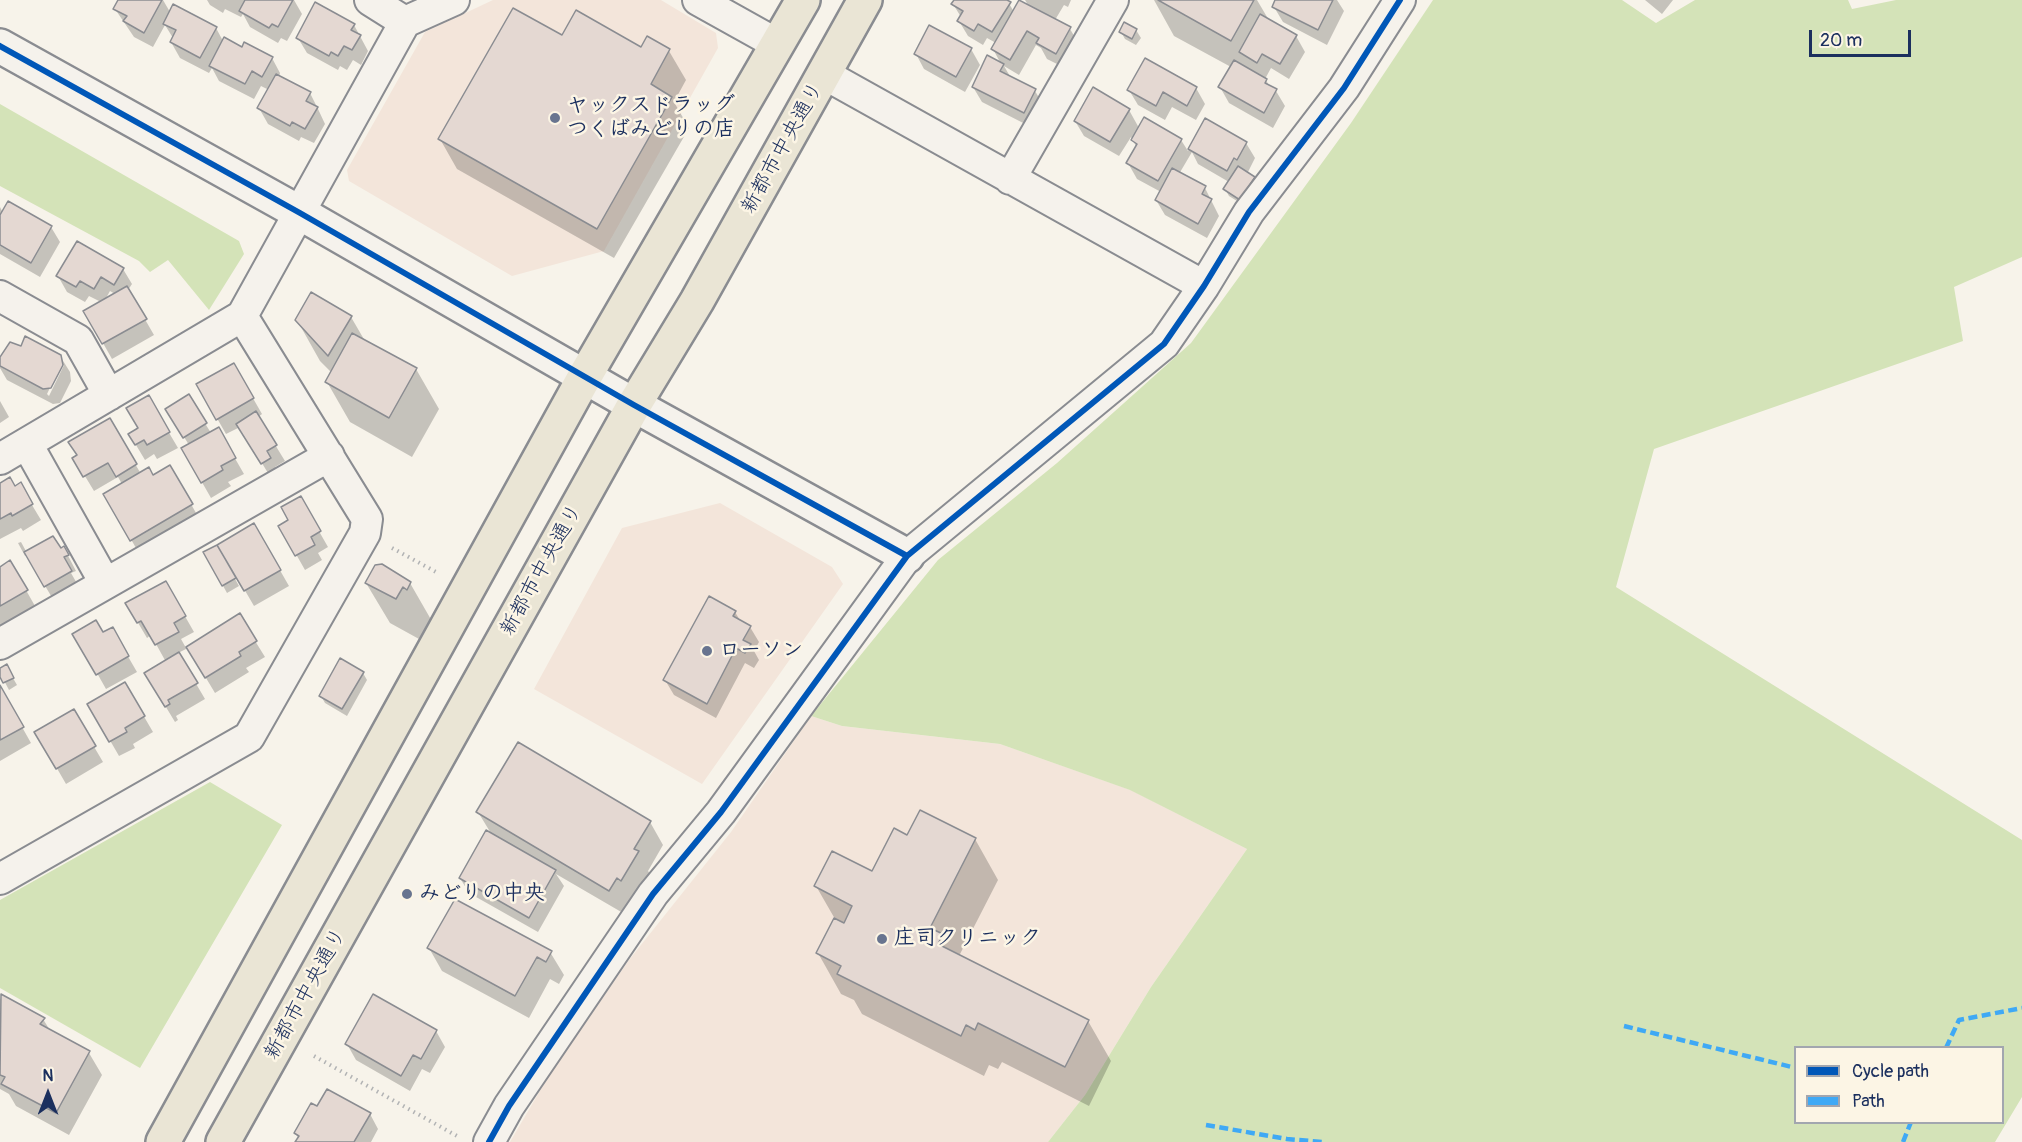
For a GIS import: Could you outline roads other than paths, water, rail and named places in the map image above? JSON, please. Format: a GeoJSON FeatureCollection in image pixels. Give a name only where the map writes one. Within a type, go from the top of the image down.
{"type":"FeatureCollection","features":[{"type":"Feature","properties":{"kind":"main road"},"geometry":{"type":"LineString","coordinates":[[163,1142],[585,376],[803,0]]}},
{"type":"Feature","properties":{"kind":"main road","name":"新都市中央通り"},"geometry":{"type":"LineString","coordinates":[[223,1142],[634,405],[697,301],[866,0]]}},
{"type":"Feature","properties":{"kind":"street"},"geometry":{"type":"LineString","coordinates":[[370,0],[405,22]]}},
{"type":"Feature","properties":{"kind":"street"},"geometry":{"type":"LineString","coordinates":[[0,459],[242,316],[405,22],[454,0]]}},
{"type":"Feature","properties":{"kind":"street"},"geometry":{"type":"LineString","coordinates":[[698,0],[777,44]]}},
{"type":"Feature","properties":{"kind":"street"},"geometry":{"type":"LineString","coordinates":[[1010,179],[1113,0]]}},
{"type":"Feature","properties":{"kind":"street"},"geometry":{"type":"LineString","coordinates":[[476,1141],[509,1106],[653,894],[721,812],[908,556],[1164,344],[1204,286],[1249,212],[1344,88],[1400,0]]}},
{"type":"Feature","properties":{"kind":"street"},"geometry":{"type":"LineString","coordinates":[[0,46],[300,213],[634,405],[908,556]]}},
{"type":"Feature","properties":{"kind":"street"},"geometry":{"type":"LineString","coordinates":[[824,74],[1204,286]]}},
{"type":"Feature","properties":{"kind":"street"},"geometry":{"type":"LineString","coordinates":[[0,296],[78,340],[109,395]]}},
{"type":"Feature","properties":{"kind":"street"},"geometry":{"type":"LineString","coordinates":[[0,879],[249,737],[365,533],[368,519],[242,316]]}},
{"type":"Feature","properties":{"kind":"street"},"geometry":{"type":"LineString","coordinates":[[27,444],[105,583]]}},
{"type":"Feature","properties":{"kind":"street"},"geometry":{"type":"LineString","coordinates":[[0,644],[328,456]]}},
{"type":"Feature","properties":{"kind":"place","name":"ヤックスドラッグ つくばみどりの店"},"geometry":{"type":"Point","coordinates":[555,118]}},
{"type":"Feature","properties":{"kind":"place","name":"ローソン"},"geometry":{"type":"Point","coordinates":[707,651]}},
{"type":"Feature","properties":{"kind":"place","name":"みどりの中央"},"geometry":{"type":"Point","coordinates":[407,894]}},
{"type":"Feature","properties":{"kind":"place","name":"庄司クリニック"},"geometry":{"type":"Point","coordinates":[882,939]}}]}
